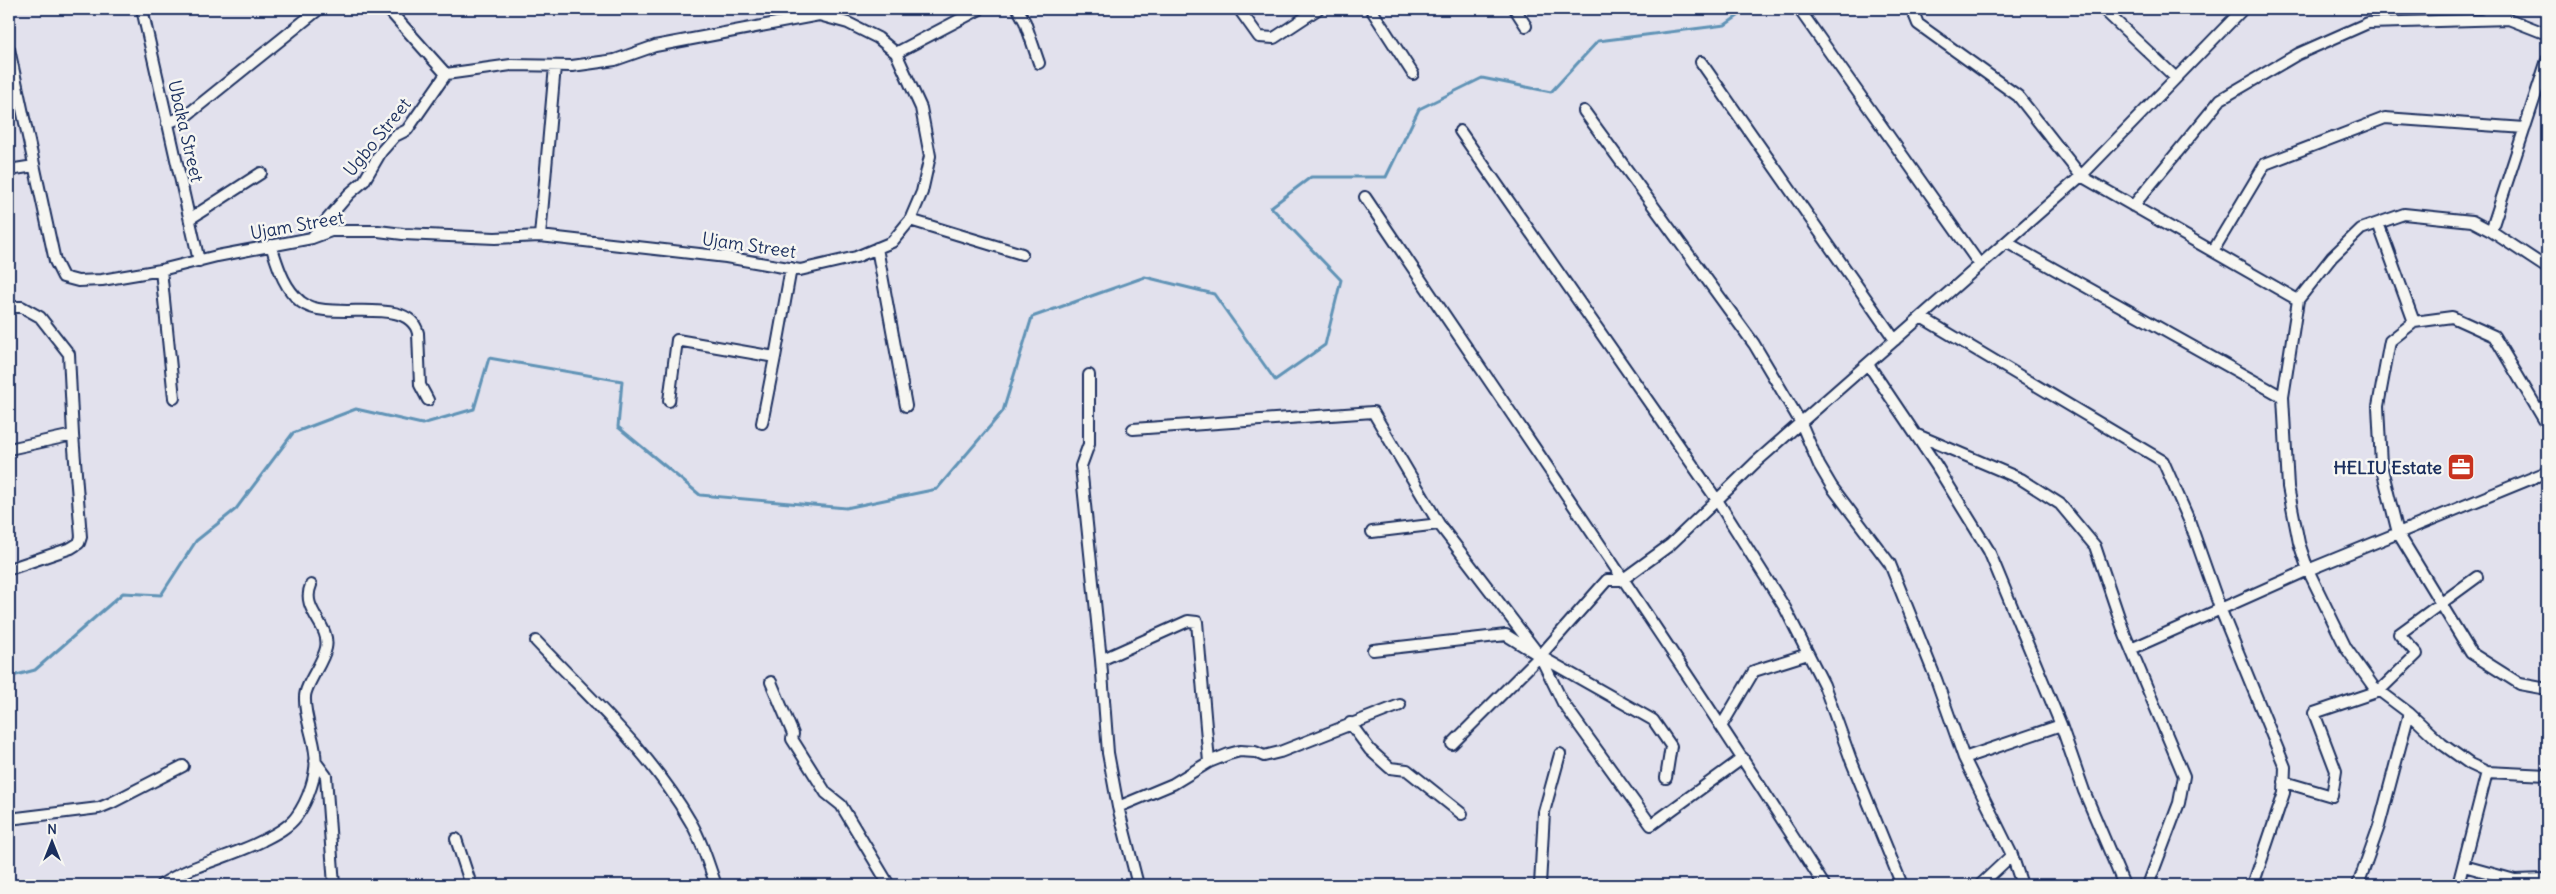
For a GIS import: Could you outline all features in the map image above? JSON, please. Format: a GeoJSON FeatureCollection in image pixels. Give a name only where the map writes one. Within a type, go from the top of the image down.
{"type":"FeatureCollection","features":[{"type":"Feature","properties":{"kind":"street","name":"Ubaka Street"},"geometry":{"type":"LineString","coordinates":[[142,9],[167,123],[191,218],[199,261]]}},
{"type":"Feature","properties":{"kind":"street"},"geometry":{"type":"LineString","coordinates":[[167,123],[187,115],[318,9]]}},
{"type":"Feature","properties":{"kind":"street"},"geometry":{"type":"LineString","coordinates":[[388,9],[446,74]]}},
{"type":"Feature","properties":{"kind":"street"},"geometry":{"type":"LineString","coordinates":[[896,53],[980,9]]}},
{"type":"Feature","properties":{"kind":"street"},"geometry":{"type":"LineString","coordinates":[[1018,9],[1025,22],[1039,63]]}},
{"type":"Feature","properties":{"kind":"street"},"geometry":{"type":"LineString","coordinates":[[1239,9],[1258,37],[1274,38],[1318,9]]}},
{"type":"Feature","properties":{"kind":"street"},"geometry":{"type":"LineString","coordinates":[[1371,9],[1413,74]]}},
{"type":"Feature","properties":{"kind":"street"},"geometry":{"type":"LineString","coordinates":[[1515,9],[1526,26]]}},
{"type":"Feature","properties":{"kind":"street"},"geometry":{"type":"LineString","coordinates":[[1912,9],[1918,24],[2018,96],[2081,176],[2298,300]]}},
{"type":"Feature","properties":{"kind":"street"},"geometry":{"type":"LineString","coordinates":[[2103,9],[2176,78]]}},
{"type":"Feature","properties":{"kind":"street"},"geometry":{"type":"LineString","coordinates":[[1452,744],[1540,656],[1607,580],[1622,580],[1670,545],[1801,423],[2081,176],[2243,9]]}},
{"type":"Feature","properties":{"kind":"street"},"geometry":{"type":"LineString","coordinates":[[2483,9],[2547,34]]}},
{"type":"Feature","properties":{"kind":"street","name":"Ujam Street"},"geometry":{"type":"LineString","coordinates":[[9,49],[49,238],[60,274],[67,279],[102,280],[162,270],[271,245],[312,238],[331,231],[378,231],[403,234],[495,238],[540,236],[726,257],[800,270],[825,266],[892,242],[910,220],[922,192],[930,156],[921,108],[896,53],[878,38],[821,12],[655,46],[614,60],[572,66],[511,65],[446,74]]}},
{"type":"Feature","properties":{"kind":"street"},"geometry":{"type":"LineString","coordinates":[[1802,12],[1980,265]]}},
{"type":"Feature","properties":{"kind":"street"},"geometry":{"type":"LineString","coordinates":[[2133,206],[2221,99],[2298,54],[2368,23],[2509,19]]}},
{"type":"Feature","properties":{"kind":"street"},"geometry":{"type":"LineString","coordinates":[[2491,231],[2547,60]]}},
{"type":"Feature","properties":{"kind":"street"},"geometry":{"type":"LineString","coordinates":[[1701,62],[1895,340]]}},
{"type":"Feature","properties":{"kind":"street"},"geometry":{"type":"LineString","coordinates":[[540,236],[555,66]]}},
{"type":"Feature","properties":{"kind":"street","name":"Ugbo Street"},"geometry":{"type":"LineString","coordinates":[[312,238],[349,194],[364,182],[382,152],[395,136],[407,130],[446,74]]}},
{"type":"Feature","properties":{"kind":"street"},"geometry":{"type":"LineString","coordinates":[[1584,111],[1754,344],[1801,423],[1832,487],[1890,564],[1936,679],[1964,758],[2012,855],[2022,885]]}},
{"type":"Feature","properties":{"kind":"street"},"geometry":{"type":"LineString","coordinates":[[2213,251],[2264,164],[2385,118],[2525,128]]}},
{"type":"Feature","properties":{"kind":"street"},"geometry":{"type":"LineString","coordinates":[[1460,131],[1717,500],[1784,608],[1824,686],[1851,760],[1902,885]]}},
{"type":"Feature","properties":{"kind":"street"},"geometry":{"type":"LineString","coordinates":[[9,170],[34,166]]}},
{"type":"Feature","properties":{"kind":"street"},"geometry":{"type":"LineString","coordinates":[[191,218],[261,173]]}},
{"type":"Feature","properties":{"kind":"street"},"geometry":{"type":"LineString","coordinates":[[1366,198],[1622,580],[1722,725],[1824,885]]}},
{"type":"Feature","properties":{"kind":"street"},"geometry":{"type":"LineString","coordinates":[[2547,268],[2491,231],[2472,222],[2404,214],[2361,229],[2332,257],[2298,300],[2283,397],[2288,487],[2299,543],[2308,570],[2346,648],[2373,686],[2408,713],[2442,744],[2470,764],[2487,772],[2547,776]]}},
{"type":"Feature","properties":{"kind":"street"},"geometry":{"type":"LineString","coordinates":[[910,220],[1022,254]]}},
{"type":"Feature","properties":{"kind":"street"},"geometry":{"type":"LineString","coordinates":[[2378,223],[2414,322]]}},
{"type":"Feature","properties":{"kind":"street"},"geometry":{"type":"LineString","coordinates":[[2006,242],[2283,397]]}},
{"type":"Feature","properties":{"kind":"street"},"geometry":{"type":"LineString","coordinates":[[271,245],[285,283],[306,305],[363,312],[389,312],[409,318],[416,324],[420,384],[428,400]]}},
{"type":"Feature","properties":{"kind":"street"},"geometry":{"type":"LineString","coordinates":[[877,248],[906,406]]}},
{"type":"Feature","properties":{"kind":"street"},"geometry":{"type":"LineString","coordinates":[[762,423],[791,268]]}},
{"type":"Feature","properties":{"kind":"street"},"geometry":{"type":"LineString","coordinates":[[162,270],[174,398]]}},
{"type":"Feature","properties":{"kind":"street"},"geometry":{"type":"LineString","coordinates":[[9,307],[22,307],[40,318],[69,354],[81,537],[79,543],[71,548],[9,569]]}},
{"type":"Feature","properties":{"kind":"street"},"geometry":{"type":"LineString","coordinates":[[1921,317],[2163,461],[2189,520],[2220,608],[2285,767],[2284,793],[2253,885]]}},
{"type":"Feature","properties":{"kind":"street"},"geometry":{"type":"LineString","coordinates":[[2547,425],[2494,336],[2452,317],[2414,322],[2390,341],[2378,406],[2381,465],[2398,533],[2471,653],[2520,684],[2547,689]]}},
{"type":"Feature","properties":{"kind":"street"},"geometry":{"type":"LineString","coordinates":[[669,401],[677,340],[775,357]]}},
{"type":"Feature","properties":{"kind":"street"},"geometry":{"type":"LineString","coordinates":[[1868,364],[1989,551],[2061,725],[2084,791],[2124,885]]}},
{"type":"Feature","properties":{"kind":"street"},"geometry":{"type":"LineString","coordinates":[[1089,375],[1089,444],[1081,466],[1101,660],[1108,753],[1118,807],[1138,885]]}},
{"type":"Feature","properties":{"kind":"street"},"geometry":{"type":"LineString","coordinates":[[1133,429],[1373,412],[1439,524],[1540,656],[1563,703],[1651,825],[1743,758]]}},
{"type":"Feature","properties":{"kind":"street"},"geometry":{"type":"LineString","coordinates":[[1915,434],[2021,479],[2060,504],[2095,546],[2131,649],[2184,776],[2178,803],[2148,885]]}},
{"type":"Feature","properties":{"kind":"street"},"geometry":{"type":"LineString","coordinates":[[9,449],[73,435]]}},
{"type":"Feature","properties":{"kind":"street"},"geometry":{"type":"LineString","coordinates":[[2131,649],[2308,570],[2547,472]]}},
{"type":"Feature","properties":{"kind":"street"},"geometry":{"type":"LineString","coordinates":[[1372,532],[1439,524]]}},
{"type":"Feature","properties":{"kind":"street"},"geometry":{"type":"LineString","coordinates":[[2284,782],[2332,796],[2336,771],[2314,713],[2379,691],[2417,654],[2399,634],[2477,577]]}},
{"type":"Feature","properties":{"kind":"street"},"geometry":{"type":"LineString","coordinates":[[161,885],[176,875],[260,842],[282,830],[296,818],[316,769],[304,697],[305,692],[319,670],[327,642],[308,601],[308,592],[311,585]]}},
{"type":"Feature","properties":{"kind":"street"},"geometry":{"type":"LineString","coordinates":[[1101,660],[1188,621],[1197,622],[1209,762]]}},
{"type":"Feature","properties":{"kind":"street"},"geometry":{"type":"LineString","coordinates":[[1373,650],[1506,635],[1653,720],[1671,746],[1666,778]]}},
{"type":"Feature","properties":{"kind":"street"},"geometry":{"type":"LineString","coordinates":[[536,641],[601,710],[669,787],[692,823],[716,885]]}},
{"type":"Feature","properties":{"kind":"street"},"geometry":{"type":"LineString","coordinates":[[1722,725],[1754,671],[1808,654]]}},
{"type":"Feature","properties":{"kind":"street"},"geometry":{"type":"LineString","coordinates":[[771,682],[793,734],[792,739],[826,793],[840,805],[889,885]]}},
{"type":"Feature","properties":{"kind":"street"},"geometry":{"type":"LineString","coordinates":[[1118,807],[1173,784],[1209,762],[1240,751],[1255,752],[1264,756],[1280,752],[1400,704]]}},
{"type":"Feature","properties":{"kind":"street"},"geometry":{"type":"LineString","coordinates":[[2358,885],[2379,826],[2408,713]]}},
{"type":"Feature","properties":{"kind":"street"},"geometry":{"type":"LineString","coordinates":[[1350,723],[1370,750],[1390,768],[1406,770],[1462,814]]}},
{"type":"Feature","properties":{"kind":"street"},"geometry":{"type":"LineString","coordinates":[[1964,758],[2061,725]]}},
{"type":"Feature","properties":{"kind":"street"},"geometry":{"type":"LineString","coordinates":[[1540,885],[1544,812],[1560,754]]}},
{"type":"Feature","properties":{"kind":"street"},"geometry":{"type":"LineString","coordinates":[[315,761],[326,776],[334,885]]}},
{"type":"Feature","properties":{"kind":"street"},"geometry":{"type":"LineString","coordinates":[[9,819],[99,808],[183,766]]}},
{"type":"Feature","properties":{"kind":"street"},"geometry":{"type":"LineString","coordinates":[[2458,885],[2487,772]]}},
{"type":"Feature","properties":{"kind":"street"},"geometry":{"type":"LineString","coordinates":[[456,839],[471,885]]}},
{"type":"Feature","properties":{"kind":"street"},"geometry":{"type":"LineString","coordinates":[[1980,885],[2012,855]]}},
{"type":"Feature","properties":{"kind":"street"},"geometry":{"type":"LineString","coordinates":[[2464,866],[2516,880],[2547,879]]}},
{"type":"Feature","properties":{"kind":"waterway"},"geometry":{"type":"LineString","coordinates":[[9,677],[35,670],[123,593],[161,595],[196,541],[236,509],[293,433],[356,409],[422,424],[474,409],[489,358],[622,381],[618,427],[700,495],[846,508],[937,489],[1003,411],[1032,317],[1145,277],[1214,294],[1275,380],[1325,345],[1341,280],[1271,207],[1311,177],[1386,177],[1419,109],[1482,78],[1551,92],[1598,41],[1725,25],[1748,9]]}},
{"type":"Feature","properties":{"kind":"place","name":"HELIU Estate"},"geometry":{"type":"Point","coordinates":[2461,467]}}]}
